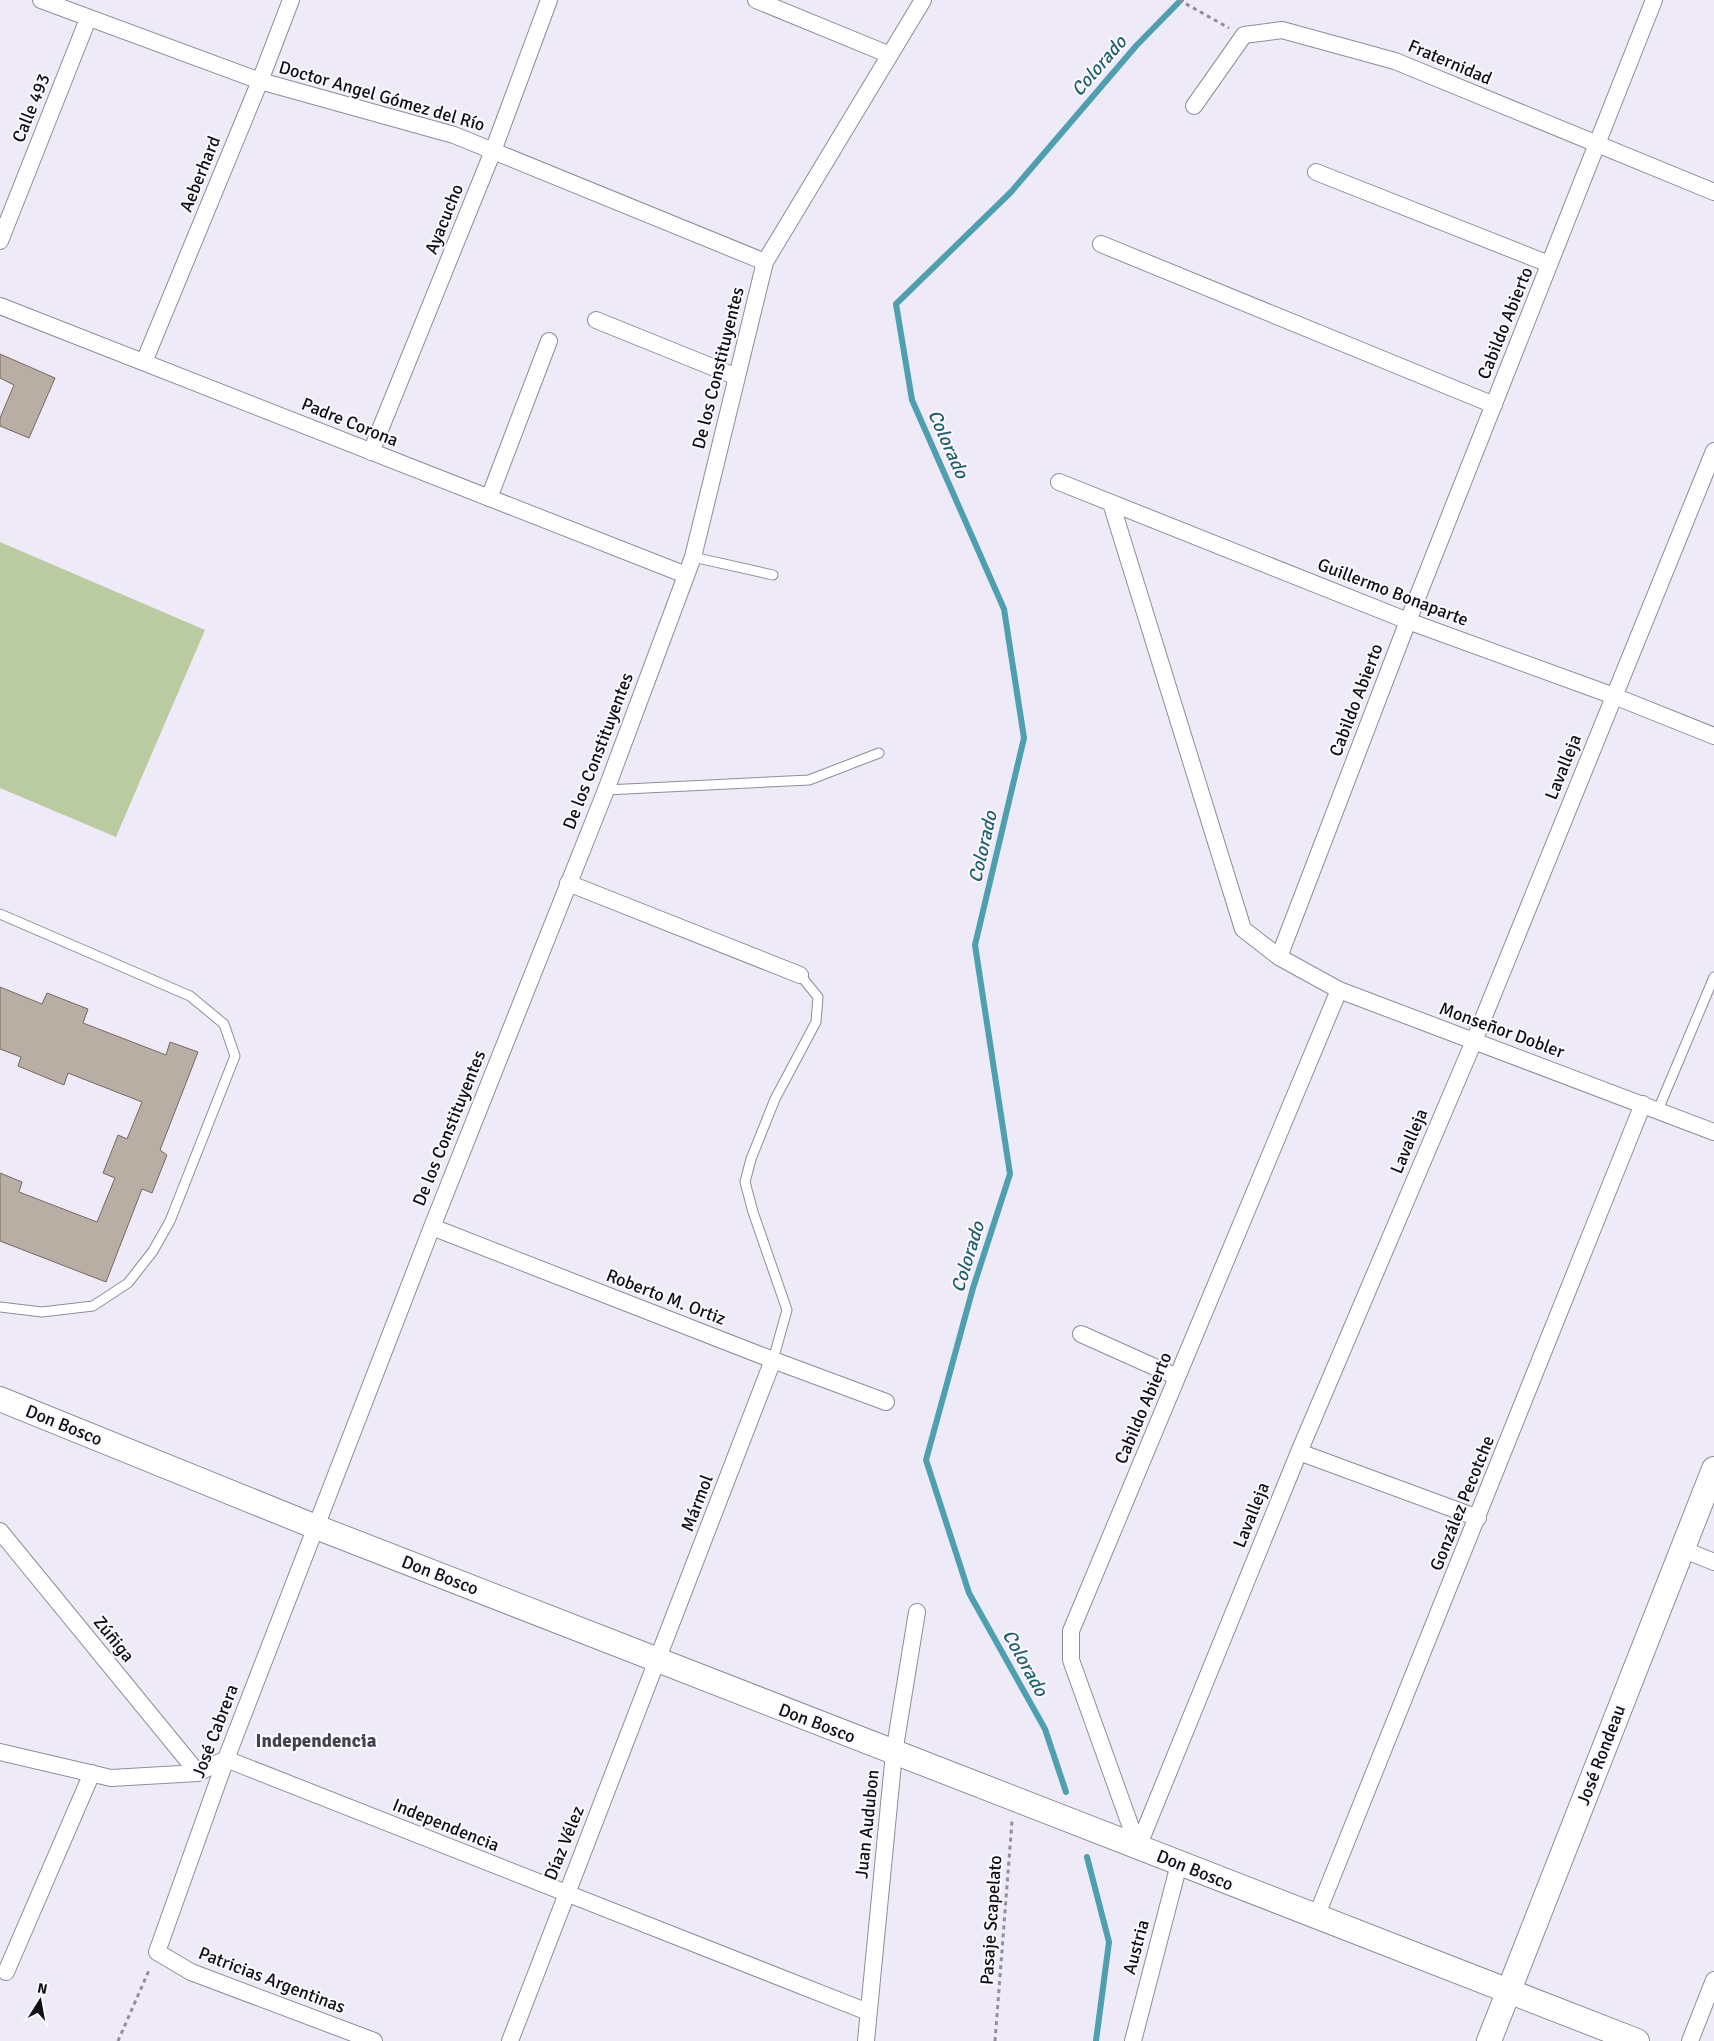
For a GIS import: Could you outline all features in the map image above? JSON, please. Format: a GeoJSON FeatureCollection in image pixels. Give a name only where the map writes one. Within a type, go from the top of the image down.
{"type":"FeatureCollection","features":[{"type":"Feature","properties":{"kind":"main road","name":"Don Bosco"},"geometry":{"type":"LineString","coordinates":[[0,1399],[316,1527],[1637,2041]]}},
{"type":"Feature","properties":{"kind":"main road","name":"José Rondeau"},"geometry":{"type":"LineString","coordinates":[[1489,2041],[1714,1469]]}},
{"type":"Feature","properties":{"kind":"street","name":"Doctor Angel Gómez del Río"},"geometry":{"type":"LineString","coordinates":[[41,0],[88,19],[260,81],[454,135],[764,262]]}},
{"type":"Feature","properties":{"kind":"street","name":"Aeberhard"},"geometry":{"type":"LineString","coordinates":[[144,362],[260,81],[291,0]]}},
{"type":"Feature","properties":{"kind":"street","name":"Ayacucho"},"geometry":{"type":"LineString","coordinates":[[371,452],[493,151],[549,0]]}},
{"type":"Feature","properties":{"kind":"street"},"geometry":{"type":"LineString","coordinates":[[756,0],[890,55]]}},
{"type":"Feature","properties":{"kind":"street","name":"De los Constituyentes"},"geometry":{"type":"LineString","coordinates":[[316,1527],[432,1227],[606,790],[693,557],[764,262],[923,0]]}},
{"type":"Feature","properties":{"kind":"street","name":"Cabildo Abierto"},"geometry":{"type":"LineString","coordinates":[[1279,957],[1408,621],[1654,0]]}},
{"type":"Feature","properties":{"kind":"street","name":"Calle 493"},"geometry":{"type":"LineString","coordinates":[[0,241],[88,19]]}},
{"type":"Feature","properties":{"kind":"street","name":"Fraternidad"},"geometry":{"type":"LineString","coordinates":[[1244,36],[1282,30],[1395,61],[1714,192]]}},
{"type":"Feature","properties":{"kind":"street"},"geometry":{"type":"LineString","coordinates":[[1194,106],[1244,36]]}},
{"type":"Feature","properties":{"kind":"street"},"geometry":{"type":"LineString","coordinates":[[1316,172],[1549,264]]}},
{"type":"Feature","properties":{"kind":"street"},"geometry":{"type":"LineString","coordinates":[[1101,244],[1494,405]]}},
{"type":"Feature","properties":{"kind":"street","name":"Padre Corona"},"geometry":{"type":"LineString","coordinates":[[0,306],[686,575]]}},
{"type":"Feature","properties":{"kind":"street"},"geometry":{"type":"LineString","coordinates":[[596,320],[737,377]]}},
{"type":"Feature","properties":{"kind":"street"},"geometry":{"type":"LineString","coordinates":[[489,498],[549,341]]}},
{"type":"Feature","properties":{"kind":"street","name":"Lavalleja"},"geometry":{"type":"LineString","coordinates":[[1138,1847],[1299,1452],[1474,1041],[1714,451]]}},
{"type":"Feature","properties":{"kind":"street","name":"Guillermo Bonaparte"},"geometry":{"type":"LineString","coordinates":[[1059,482],[1408,621],[1614,696],[1714,736]]}},
{"type":"Feature","properties":{"kind":"street"},"geometry":{"type":"LineString","coordinates":[[1111,503],[1243,929],[1279,957]]}},
{"type":"Feature","properties":{"kind":"street"},"geometry":{"type":"LineString","coordinates":[[568,883],[800,975]]}},
{"type":"Feature","properties":{"kind":"street","name":"Monseñor Dobler"},"geometry":{"type":"LineString","coordinates":[[1279,957],[1339,990],[1714,1132]]}},
{"type":"Feature","properties":{"kind":"street","name":"Cabildo Abierto"},"geometry":{"type":"LineString","coordinates":[[1138,1847],[1070,1660],[1071,1631],[1339,990]]}},
{"type":"Feature","properties":{"kind":"street","name":"González Pecotche"},"geometry":{"type":"LineString","coordinates":[[1316,1917],[1478,1518],[1651,1107]]}},
{"type":"Feature","properties":{"kind":"street","name":"Roberto M. Ortiz"},"geometry":{"type":"LineString","coordinates":[[432,1227],[772,1360],[886,1402]]}},
{"type":"Feature","properties":{"kind":"street"},"geometry":{"type":"LineString","coordinates":[[1081,1334],[1177,1377]]}},
{"type":"Feature","properties":{"kind":"street","name":"Mármol"},"geometry":{"type":"LineString","coordinates":[[658,1661],[772,1360]]}},
{"type":"Feature","properties":{"kind":"street"},"geometry":{"type":"LineString","coordinates":[[1299,1452],[1478,1518]]}},
{"type":"Feature","properties":{"kind":"street","name":"José Cabrera"},"geometry":{"type":"LineString","coordinates":[[157,1952],[226,1759],[316,1527]]}},
{"type":"Feature","properties":{"kind":"street","name":"Zúñiga"},"geometry":{"type":"LineString","coordinates":[[0,1531],[198,1773]]}},
{"type":"Feature","properties":{"kind":"street"},"geometry":{"type":"LineString","coordinates":[[1682,1549],[1714,1562]]}},
{"type":"Feature","properties":{"kind":"street","name":"Juan Audubon"},"geometry":{"type":"LineString","coordinates":[[866,2041],[894,1753],[916,1612]]}},
{"type":"Feature","properties":{"kind":"street","name":"Díaz Vélez"},"geometry":{"type":"LineString","coordinates":[[510,2041],[565,1894],[658,1661]]}},
{"type":"Feature","properties":{"kind":"street"},"geometry":{"type":"LineString","coordinates":[[0,1752],[111,1778],[198,1773],[226,1759]]}},
{"type":"Feature","properties":{"kind":"street","name":"Independencia"},"geometry":{"type":"LineString","coordinates":[[226,1759],[868,2012]]}},
{"type":"Feature","properties":{"kind":"street"},"geometry":{"type":"LineString","coordinates":[[6,1972],[92,1773]]}},
{"type":"Feature","properties":{"kind":"street","name":"Austria"},"geometry":{"type":"LineString","coordinates":[[1133,2041],[1179,1864]]}},
{"type":"Feature","properties":{"kind":"street","name":"Patricias Argentinas"},"geometry":{"type":"LineString","coordinates":[[157,1952],[190,1972],[374,2041]]}},
{"type":"Feature","properties":{"kind":"street"},"geometry":{"type":"LineString","coordinates":[[1690,2041],[1714,1980]]}},
{"type":"Feature","properties":{"kind":"lane"},"geometry":{"type":"LineString","coordinates":[[693,557],[773,575]]}},
{"type":"Feature","properties":{"kind":"lane"},"geometry":{"type":"LineString","coordinates":[[606,790],[809,780],[879,753]]}},
{"type":"Feature","properties":{"kind":"lane"},"geometry":{"type":"LineString","coordinates":[[0,914],[190,996],[224,1024],[235,1056],[170,1221],[153,1251],[128,1283],[93,1306],[42,1312],[0,1307]]}},
{"type":"Feature","properties":{"kind":"lane"},"geometry":{"type":"LineString","coordinates":[[772,1360],[787,1310],[753,1212],[745,1182],[751,1158],[775,1099],[816,1022],[818,997],[800,975]]}},
{"type":"Feature","properties":{"kind":"lane"},"geometry":{"type":"LineString","coordinates":[[1651,1107],[1714,977]]}},
{"type":"Feature","properties":{"kind":"path"},"geometry":{"type":"LineString","coordinates":[[1179,0],[1244,36]]}},
{"type":"Feature","properties":{"kind":"path","name":"Pasaje Scapelato"},"geometry":{"type":"LineString","coordinates":[[995,2041],[1014,1800]]}},
{"type":"Feature","properties":{"kind":"path"},"geometry":{"type":"LineString","coordinates":[[118,2041],[157,1952]]}},
{"type":"Feature","properties":{"kind":"green space"},"geometry":{"type":"Polygon","coordinates":[[[0,542],[205,630],[116,837],[0,788],[0,542]]]}},
{"type":"Feature","properties":{"kind":"building"},"geometry":{"type":"Polygon","coordinates":[[[0,354],[55,378],[29,438],[0,426],[0,418],[14,385],[0,378],[0,354]]]}},
{"type":"Feature","properties":{"kind":"building"},"geometry":{"type":"Polygon","coordinates":[[[0,987],[42,1004],[47,993],[88,1009],[83,1023],[166,1055],[170,1042],[198,1052],[160,1150],[167,1155],[152,1193],[142,1189],[106,1282],[0,1241],[0,1173],[22,1182],[19,1192],[97,1222],[115,1178],[103,1173],[118,1135],[127,1139],[142,1102],[68,1073],[64,1085],[18,1066],[21,1057],[0,1049],[0,987]]]}},
{"type":"Feature","properties":{"kind":"waterway","name":"Colorado"},"geometry":{"type":"LineString","coordinates":[[1066,1792],[1045,1729],[969,1593],[926,1460],[973,1288],[1010,1174],[975,945],[1024,738],[1004,609],[912,400],[896,304],[1011,192],[1136,46],[1181,0]]}},
{"type":"Feature","properties":{"kind":"waterway","name":"Colorado"},"geometry":{"type":"LineString","coordinates":[[1087,1857],[1109,1942],[1096,2041]]}},
{"type":"Feature","properties":{"kind":"district","name":"Independencia"},"geometry":{"type":"Point","coordinates":[316,1741]}}]}
